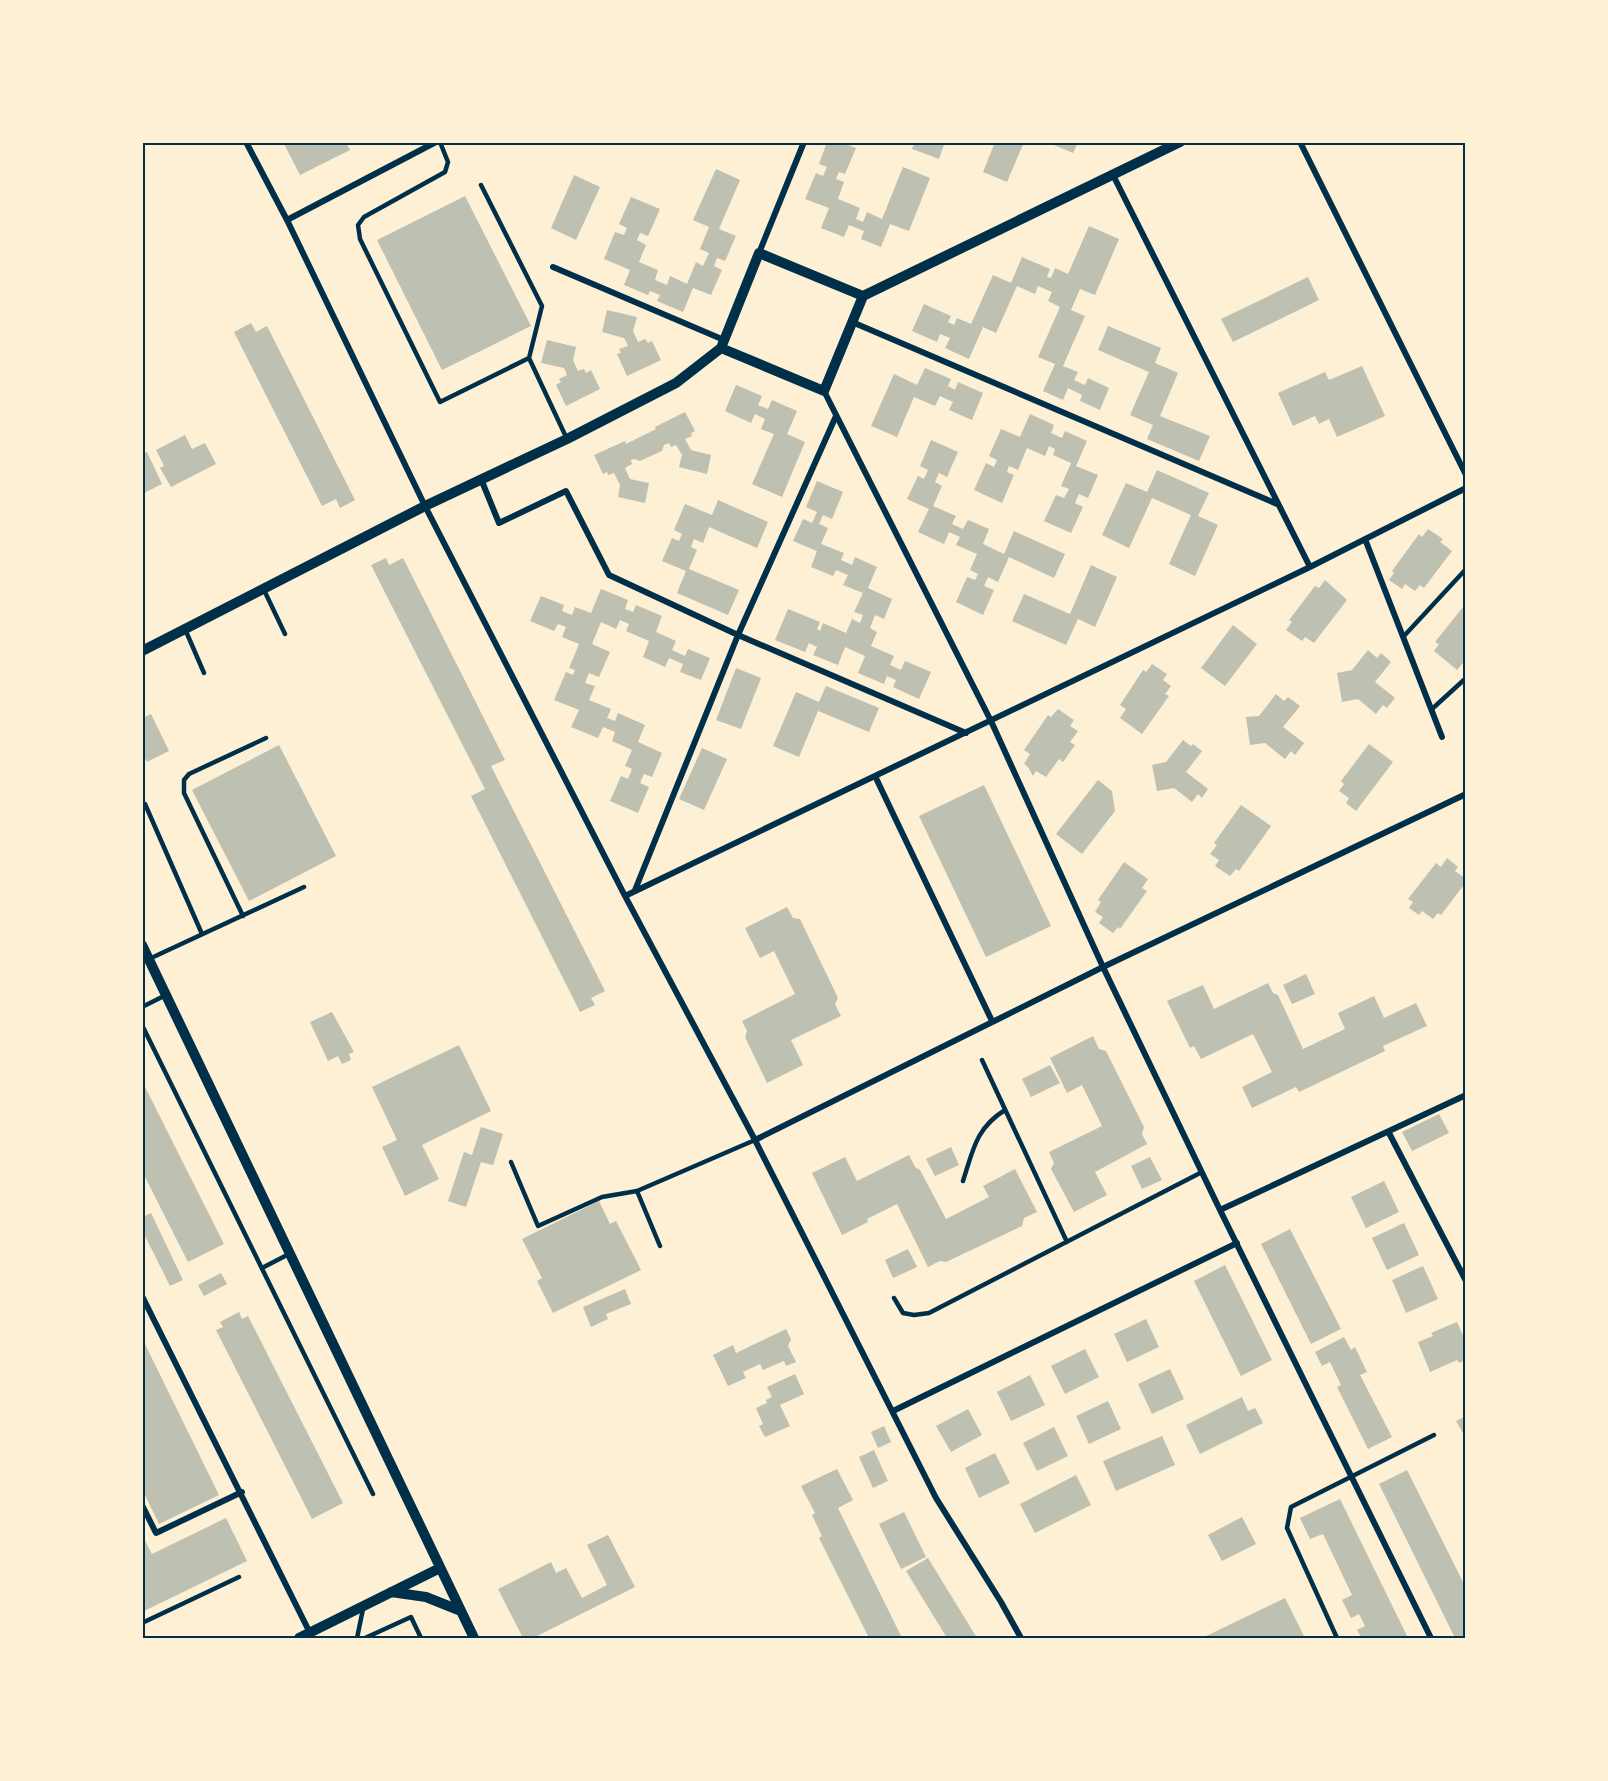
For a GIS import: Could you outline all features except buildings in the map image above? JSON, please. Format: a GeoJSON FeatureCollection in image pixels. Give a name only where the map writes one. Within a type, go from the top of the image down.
{"type":"FeatureCollection","features":[{"type":"Feature","properties":{"kind":"street"},"geometry":{"type":"LineString","coordinates":[[246,142],[287,220],[425,506],[625,896],[755,1140],[936,1498],[1021,1638]]}},
{"type":"Feature","properties":{"kind":"street"},"geometry":{"type":"LineString","coordinates":[[287,220],[436,142]]}},
{"type":"Feature","properties":{"kind":"street"},"geometry":{"type":"LineString","coordinates":[[142,651],[425,506],[659,393],[698,367],[723,344],[804,142]]}},
{"type":"Feature","properties":{"kind":"street"},"geometry":{"type":"LineString","coordinates":[[824,391],[863,296],[1180,142]]}},
{"type":"Feature","properties":{"kind":"street"},"geometry":{"type":"LineString","coordinates":[[1300,142],[1466,476]]}},
{"type":"Feature","properties":{"kind":"street"},"geometry":{"type":"LineString","coordinates":[[1113,175],[1310,567]]}},
{"type":"Feature","properties":{"kind":"street"},"geometry":{"type":"LineString","coordinates":[[759,254],[863,296]]}},
{"type":"Feature","properties":{"kind":"street"},"geometry":{"type":"LineString","coordinates":[[553,267],[824,391],[991,721],[1103,967],[1431,1638]]}},
{"type":"Feature","properties":{"kind":"street"},"geometry":{"type":"LineString","coordinates":[[852,322],[1277,504]]}},
{"type":"Feature","properties":{"kind":"street"},"geometry":{"type":"LineString","coordinates":[[635,890],[738,635],[836,417]]}},
{"type":"Feature","properties":{"kind":"street"},"geometry":{"type":"LineString","coordinates":[[481,479],[499,523],[566,491],[609,575],[738,635],[966,733]]}},
{"type":"Feature","properties":{"kind":"street"},"geometry":{"type":"LineString","coordinates":[[625,896],[1310,567],[1466,488]]}},
{"type":"Feature","properties":{"kind":"street"},"geometry":{"type":"LineString","coordinates":[[1365,539],[1442,737]]}},
{"type":"Feature","properties":{"kind":"street"},"geometry":{"type":"LineString","coordinates":[[875,776],[992,1021]]}},
{"type":"Feature","properties":{"kind":"street"},"geometry":{"type":"LineString","coordinates":[[755,1140],[992,1021],[1466,794]]}},
{"type":"Feature","properties":{"kind":"street"},"geometry":{"type":"LineString","coordinates":[[142,945],[474,1638]]}},
{"type":"Feature","properties":{"kind":"street"},"geometry":{"type":"LineString","coordinates":[[1220,1210],[1389,1133],[1466,1095]]}},
{"type":"Feature","properties":{"kind":"street"},"geometry":{"type":"LineString","coordinates":[[1389,1133],[1466,1281]]}},
{"type":"Feature","properties":{"kind":"street"},"geometry":{"type":"LineString","coordinates":[[893,1411],[1237,1243]]}},
{"type":"Feature","properties":{"kind":"street"},"geometry":{"type":"LineString","coordinates":[[142,1296],[242,1492],[310,1633]]}},
{"type":"Feature","properties":{"kind":"street"},"geometry":{"type":"LineString","coordinates":[[142,1505],[156,1533],[242,1492]]}},
{"type":"Feature","properties":{"kind":"street"},"geometry":{"type":"LineString","coordinates":[[299,1638],[440,1568]]}},
{"type":"Feature","properties":{"kind":"street"},"geometry":{"type":"LineString","coordinates":[[391,1592],[426,1597],[461,1611]]}},
{"type":"Feature","properties":{"kind":"lane"},"geometry":{"type":"LineString","coordinates":[[440,142],[448,162],[445,171],[364,216],[358,225],[360,239],[440,402],[529,358]]}},
{"type":"Feature","properties":{"kind":"lane"},"geometry":{"type":"LineString","coordinates":[[481,185],[542,306],[529,358],[567,439]]}},
{"type":"Feature","properties":{"kind":"lane"},"geometry":{"type":"LineString","coordinates":[[1404,636],[1466,569]]}},
{"type":"Feature","properties":{"kind":"lane"},"geometry":{"type":"LineString","coordinates":[[264,589],[285,634]]}},
{"type":"Feature","properties":{"kind":"lane"},"geometry":{"type":"LineString","coordinates":[[185,629],[204,673]]}},
{"type":"Feature","properties":{"kind":"lane"},"geometry":{"type":"LineString","coordinates":[[1432,710],[1466,678]]}},
{"type":"Feature","properties":{"kind":"lane"},"geometry":{"type":"LineString","coordinates":[[243,916],[184,794],[184,780],[189,774],[266,738]]}},
{"type":"Feature","properties":{"kind":"lane"},"geometry":{"type":"LineString","coordinates":[[145,804],[202,934]]}},
{"type":"Feature","properties":{"kind":"lane"},"geometry":{"type":"LineString","coordinates":[[149,959],[304,887]]}},
{"type":"Feature","properties":{"kind":"lane"},"geometry":{"type":"LineString","coordinates":[[142,1007],[166,995]]}},
{"type":"Feature","properties":{"kind":"lane"},"geometry":{"type":"LineString","coordinates":[[142,1025],[373,1494]]}},
{"type":"Feature","properties":{"kind":"lane"},"geometry":{"type":"LineString","coordinates":[[982,1060],[1067,1242]]}},
{"type":"Feature","properties":{"kind":"lane"},"geometry":{"type":"LineString","coordinates":[[963,1181],[977,1137],[995,1116],[1005,1110]]}},
{"type":"Feature","properties":{"kind":"lane"},"geometry":{"type":"LineString","coordinates":[[511,1162],[538,1226],[602,1197],[637,1191],[755,1140]]}},
{"type":"Feature","properties":{"kind":"lane"},"geometry":{"type":"LineString","coordinates":[[894,1298],[903,1313],[914,1315],[929,1313],[1202,1172]]}},
{"type":"Feature","properties":{"kind":"lane"},"geometry":{"type":"LineString","coordinates":[[637,1191],[660,1246]]}},
{"type":"Feature","properties":{"kind":"lane"},"geometry":{"type":"LineString","coordinates":[[262,1268],[290,1254]]}},
{"type":"Feature","properties":{"kind":"lane"},"geometry":{"type":"LineString","coordinates":[[1337,1638],[1287,1528],[1291,1507],[1434,1435]]}},
{"type":"Feature","properties":{"kind":"lane"},"geometry":{"type":"LineString","coordinates":[[142,1623],[239,1577]]}},
{"type":"Feature","properties":{"kind":"lane"},"geometry":{"type":"LineString","coordinates":[[357,1638],[364,1606]]}},
{"type":"Feature","properties":{"kind":"lane"},"geometry":{"type":"LineString","coordinates":[[365,1638],[374,1637],[411,1617],[421,1638]]}}]}
